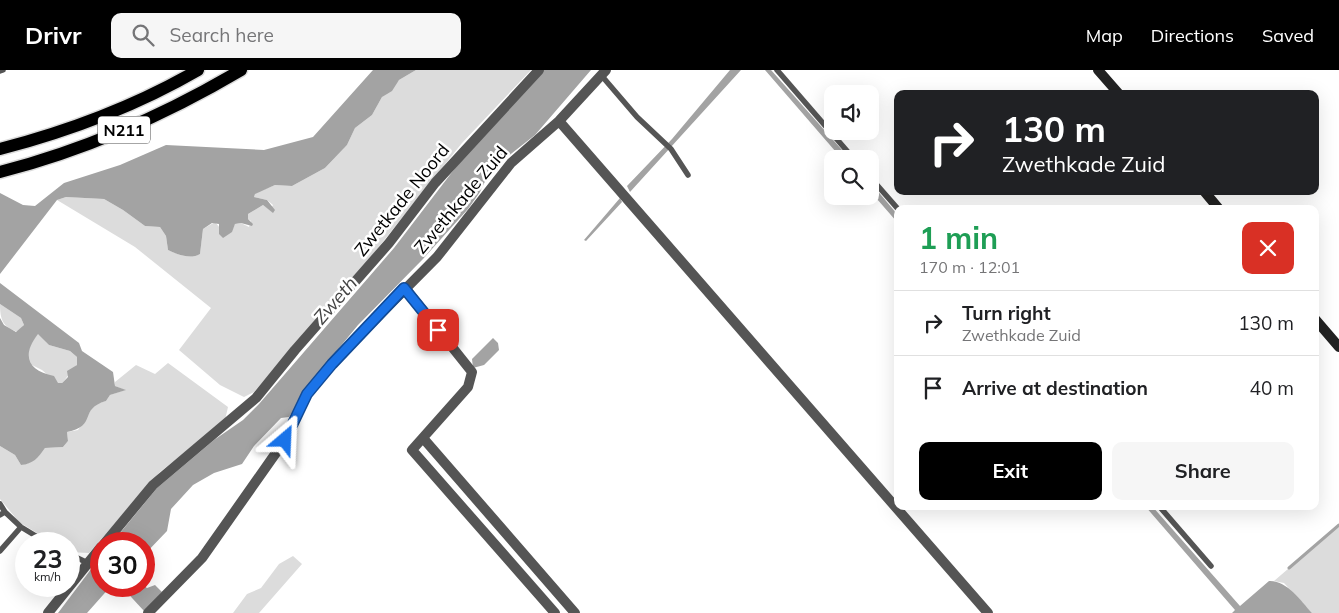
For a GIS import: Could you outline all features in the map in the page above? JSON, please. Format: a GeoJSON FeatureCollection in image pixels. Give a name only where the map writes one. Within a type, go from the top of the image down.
{"type":"FeatureCollection","features":[{"type":"Feature","properties":{"kind":"main road","name":"N211"},"geometry":{"type":"LineString","coordinates":[[0,148],[43,137],[102,116],[144,98],[198,70]]}},
{"type":"Feature","properties":{"kind":"main road","name":"N211"},"geometry":{"type":"LineString","coordinates":[[0,172],[51,158],[117,134],[187,101],[241,70]]}},
{"type":"Feature","properties":{"kind":"street","name":"Zwetkade Noord"},"geometry":{"type":"LineString","coordinates":[[114,532],[153,485],[256,398],[295,350],[389,243],[452,163],[539,70]]}},
{"type":"Feature","properties":{"kind":"street"},"geometry":{"type":"LineString","coordinates":[[1098,70],[1116,90]]}},
{"type":"Feature","properties":{"kind":"street","name":"Zwethkade Zuid"},"geometry":{"type":"LineString","coordinates":[[148,613],[202,558],[285,440],[307,394],[332,364],[404,288],[437,257],[511,164],[559,121],[604,73]]}},
{"type":"Feature","properties":{"kind":"street"},"geometry":{"type":"LineString","coordinates":[[559,121],[894,505]]}},
{"type":"Feature","properties":{"kind":"street"},"geometry":{"type":"LineString","coordinates":[[1208,195],[1216,205]]}},
{"type":"Feature","properties":{"kind":"street"},"geometry":{"type":"LineString","coordinates":[[404,288],[472,372],[468,387],[412,450],[555,613]]}},
{"type":"Feature","properties":{"kind":"street"},"geometry":{"type":"LineString","coordinates":[[1319,324],[1339,347]]}},
{"type":"Feature","properties":{"kind":"street"},"geometry":{"type":"LineString","coordinates":[[423,438],[575,613]]}},
{"type":"Feature","properties":{"kind":"street"},"geometry":{"type":"LineString","coordinates":[[898,510],[988,613]]}},
{"type":"Feature","properties":{"kind":"street"},"geometry":{"type":"LineString","coordinates":[[48,613],[90,561]]}},
{"type":"Feature","properties":{"kind":"lane"},"geometry":{"type":"LineString","coordinates":[[776,70],[846,150]]}},
{"type":"Feature","properties":{"kind":"lane"},"geometry":{"type":"LineString","coordinates":[[604,73],[637,117],[671,149],[688,175]]}},
{"type":"Feature","properties":{"kind":"lane"},"geometry":{"type":"LineString","coordinates":[[879,187],[894,205]]}},
{"type":"Feature","properties":{"kind":"lane"},"geometry":{"type":"LineString","coordinates":[[0,504],[3,514],[29,532]]}},
{"type":"Feature","properties":{"kind":"lane"},"geometry":{"type":"LineString","coordinates":[[1162,510],[1211,566]]}},
{"type":"Feature","properties":{"kind":"lane"},"geometry":{"type":"LineString","coordinates":[[0,551],[21,527]]}},
{"type":"Feature","properties":{"kind":"lane"},"geometry":{"type":"LineString","coordinates":[[80,559],[88,563]]}},
{"type":"Feature","properties":{"kind":"shaded area"},"geometry":{"type":"Polygon","coordinates":[[[373,70],[416,70],[399,80],[392,91],[382,97],[372,115],[355,128],[347,145],[325,168],[292,186],[275,185],[255,194],[254,197],[267,200],[275,210],[273,213],[263,205],[248,214],[248,219],[253,224],[252,226],[241,223],[235,224],[232,232],[223,238],[219,234],[219,224],[212,223],[203,229],[200,254],[196,256],[179,255],[168,250],[166,236],[160,227],[145,226],[104,199],[66,197],[57,200],[0,274],[0,193],[23,205],[35,206],[64,183],[120,165],[166,145],[264,150],[313,137],[373,70]]]}},
{"type":"Feature","properties":{"kind":"shaded area"},"geometry":{"type":"Polygon","coordinates":[[[416,70],[531,70],[462,143],[357,274],[254,392],[244,397],[220,385],[179,350],[211,308],[135,247],[57,200],[66,197],[104,199],[145,226],[160,227],[166,236],[168,250],[184,256],[196,256],[200,254],[203,229],[215,222],[220,228],[233,228],[235,224],[241,223],[249,227],[251,221],[248,219],[248,214],[263,205],[270,210],[273,205],[267,200],[254,197],[255,193],[275,185],[292,186],[325,168],[347,145],[355,128],[372,115],[382,97],[399,80],[416,70]]]}},
{"type":"Feature","properties":{"kind":"shaded area"},"geometry":{"type":"Polygon","coordinates":[[[543,70],[591,70],[535,135],[498,164],[498,170],[490,171],[480,192],[468,209],[423,259],[358,325],[312,381],[289,417],[281,418],[254,446],[242,464],[214,473],[193,485],[171,509],[167,531],[155,544],[155,532],[121,532],[157,488],[214,440],[243,420],[259,404],[394,248],[459,163],[543,70]]]}},
{"type":"Feature","properties":{"kind":"shaded area"},"geometry":{"type":"Polygon","coordinates":[[[730,70],[741,70],[630,192],[627,186],[672,139],[730,70]]]}},
{"type":"Feature","properties":{"kind":"shaded area"},"geometry":{"type":"Polygon","coordinates":[[[765,70],[771,70],[824,130],[824,138],[765,70]]]}},
{"type":"Feature","properties":{"kind":"shaded area"},"geometry":{"type":"Polygon","coordinates":[[[826,140],[833,140],[842,150],[834,150],[826,140]]]}},
{"type":"Feature","properties":{"kind":"shaded area"},"geometry":{"type":"Polygon","coordinates":[[[879,193],[894,210],[894,219],[879,201],[879,193]]]}},
{"type":"Feature","properties":{"kind":"shaded area"},"geometry":{"type":"Polygon","coordinates":[[[620,198],[622,202],[586,241],[584,240],[620,198]]]}},
{"type":"Feature","properties":{"kind":"shaded area"},"geometry":{"type":"Polygon","coordinates":[[[0,283],[79,343],[82,351],[113,372],[115,386],[126,390],[110,395],[106,401],[92,408],[86,422],[82,426],[67,432],[68,441],[63,447],[45,448],[35,460],[21,465],[15,455],[0,446],[0,318],[4,325],[16,332],[24,325],[21,318],[0,304],[0,283]],[[38,334],[30,349],[30,361],[38,370],[54,376],[58,383],[62,383],[68,377],[67,371],[77,365],[77,357],[70,351],[49,345],[38,334]]]}},
{"type":"Feature","properties":{"kind":"shaded area"},"geometry":{"type":"Polygon","coordinates":[[[0,304],[21,318],[24,325],[18,332],[9,328],[3,322],[0,304]]]}},
{"type":"Feature","properties":{"kind":"shaded area"},"geometry":{"type":"Polygon","coordinates":[[[38,333],[49,345],[70,351],[77,357],[77,365],[62,383],[58,384],[42,370],[30,364],[28,352],[38,333]]]}},
{"type":"Feature","properties":{"kind":"shaded area"},"geometry":{"type":"Polygon","coordinates":[[[493,338],[498,343],[499,350],[484,365],[473,368],[472,359],[493,338]]]}},
{"type":"Feature","properties":{"kind":"shaded area"},"geometry":{"type":"Polygon","coordinates":[[[168,363],[228,407],[225,420],[160,472],[107,532],[90,532],[89,553],[80,553],[80,532],[35,532],[19,522],[0,499],[0,446],[15,455],[21,465],[38,457],[45,448],[63,447],[68,441],[67,432],[78,430],[95,404],[106,401],[110,395],[125,390],[115,386],[115,382],[136,365],[155,374],[168,363]]]}},
{"type":"Feature","properties":{"kind":"shaded area"},"geometry":{"type":"Polygon","coordinates":[[[1148,510],[1156,510],[1240,606],[1269,581],[1282,584],[1288,588],[1312,613],[1232,613],[1235,610],[1148,510]]]}},
{"type":"Feature","properties":{"kind":"shaded area"},"geometry":{"type":"Polygon","coordinates":[[[1339,525],[1339,613],[1312,613],[1284,583],[1274,581],[1339,525]]]}},
{"type":"Feature","properties":{"kind":"shaded area"},"geometry":{"type":"Polygon","coordinates":[[[293,556],[302,564],[259,613],[233,613],[247,594],[261,588],[279,564],[293,556]]]}},
{"type":"Feature","properties":{"kind":"shaded area"},"geometry":{"type":"Polygon","coordinates":[[[90,571],[90,597],[101,597],[87,613],[58,613],[70,597],[80,597],[80,584],[90,571]]]}},
{"type":"Feature","properties":{"kind":"shaded area"},"geometry":{"type":"Polygon","coordinates":[[[155,585],[162,592],[144,611],[131,597],[155,597],[155,585]]]}},
{"type":"Feature","properties":{"kind":"waterway"},"geometry":{"type":"LineString","coordinates":[[1289,568],[1339,525]]}},
{"type":"Feature","properties":{"kind":"route"},"geometry":{"type":"LineString","coordinates":[[285,440],[307,394],[332,364],[404,288],[438,330]]}},
{"type":"Feature","properties":{"kind":"water label","name":"Zweth"},"geometry":{"type":"Point","coordinates":[335,300]}}]}
